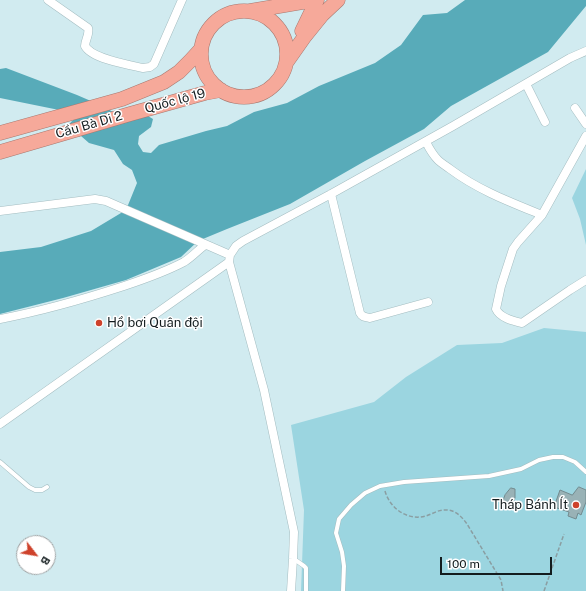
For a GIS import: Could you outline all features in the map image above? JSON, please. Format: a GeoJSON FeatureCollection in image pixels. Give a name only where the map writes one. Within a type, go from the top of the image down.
{"type":"FeatureCollection","features":[{"type":"Feature","properties":{"kind":"highway"},"geometry":{"type":"LineString","coordinates":[[250,11],[279,0]]}},
{"type":"Feature","properties":{"kind":"highway"},"geometry":{"type":"LineString","coordinates":[[314,0],[236,12],[224,16],[213,24],[205,36],[201,48],[205,72],[212,83],[221,90],[234,96],[247,97],[260,94],[272,86],[280,76],[317,0]]}},
{"type":"Feature","properties":{"kind":"highway"},"geometry":{"type":"LineString","coordinates":[[286,63],[322,15],[338,0]]}},
{"type":"Feature","properties":{"kind":"highway"},"geometry":{"type":"LineString","coordinates":[[250,11],[261,14],[279,29],[287,51],[286,63]]}},
{"type":"Feature","properties":{"kind":"highway","name":"Quốc lộ 19"},"geometry":{"type":"LineString","coordinates":[[122,99],[164,82],[179,72],[201,48]]}},
{"type":"Feature","properties":{"kind":"highway","name":"Quốc lộ 19"},"geometry":{"type":"LineString","coordinates":[[130,114],[221,90]]}},
{"type":"Feature","properties":{"kind":"highway","name":"Cầu Bà Di 2"},"geometry":{"type":"LineString","coordinates":[[0,133],[122,99]]}},
{"type":"Feature","properties":{"kind":"highway","name":"Cầu Bà Di 2"},"geometry":{"type":"LineString","coordinates":[[0,152],[130,114]]}},
{"type":"Feature","properties":{"kind":"street"},"geometry":{"type":"LineString","coordinates":[[48,0],[88,28],[89,31],[85,46],[90,52],[99,56],[143,68],[150,67],[154,64],[182,0]]}},
{"type":"Feature","properties":{"kind":"street"},"geometry":{"type":"LineString","coordinates":[[0,424],[229,258],[236,246],[243,241],[426,142],[570,58],[586,51]]}},
{"type":"Feature","properties":{"kind":"street"},"geometry":{"type":"LineString","coordinates":[[526,84],[545,122]]}},
{"type":"Feature","properties":{"kind":"street"},"geometry":{"type":"LineString","coordinates":[[575,108],[586,124]]}},
{"type":"Feature","properties":{"kind":"street"},"geometry":{"type":"LineString","coordinates":[[585,140],[542,215],[513,249],[501,286],[496,309],[502,316],[522,323],[586,280]]}},
{"type":"Feature","properties":{"kind":"street"},"geometry":{"type":"LineString","coordinates":[[426,142],[438,160],[457,174],[495,196],[542,215]]}},
{"type":"Feature","properties":{"kind":"street"},"geometry":{"type":"LineString","coordinates":[[331,194],[362,316],[370,318],[428,302]]}},
{"type":"Feature","properties":{"kind":"street"},"geometry":{"type":"LineString","coordinates":[[0,210],[94,199],[106,201],[202,243],[229,258],[264,390],[294,532],[291,591]]}},
{"type":"Feature","properties":{"kind":"street"},"geometry":{"type":"LineString","coordinates":[[0,319],[88,298],[150,278],[185,262],[193,256],[202,243]]}},
{"type":"Feature","properties":{"kind":"lane"},"geometry":{"type":"LineString","coordinates":[[343,591],[344,566],[342,552],[336,533],[339,519],[351,504],[365,493],[383,486],[404,482],[489,476],[521,469],[540,460],[552,457],[563,457],[575,462],[586,472]]}},
{"type":"Feature","properties":{"kind":"lane"},"geometry":{"type":"LineString","coordinates":[[0,462],[29,487],[35,490],[42,490],[47,487]]}},
{"type":"Feature","properties":{"kind":"lane"},"geometry":{"type":"LineString","coordinates":[[293,559],[306,568],[306,591]]}},
{"type":"Feature","properties":{"kind":"path"},"geometry":{"type":"LineString","coordinates":[[383,486],[386,495],[394,508],[404,515],[418,518],[444,510],[455,512],[461,516],[500,580],[503,591]]}},
{"type":"Feature","properties":{"kind":"path"},"geometry":{"type":"LineString","coordinates":[[544,591],[564,534]]}},
{"type":"Feature","properties":{"kind":"shaded area"},"geometry":{"type":"Polygon","coordinates":[[[465,0],[586,0],[586,6],[548,52],[451,106],[424,129],[290,204],[198,241],[181,257],[126,280],[0,314],[0,252],[41,247],[91,231],[126,210],[137,183],[132,170],[123,164],[114,150],[89,143],[81,136],[67,138],[65,129],[76,118],[69,112],[0,98],[0,69],[6,68],[77,95],[107,108],[125,121],[148,116],[153,119],[151,127],[139,136],[138,144],[143,152],[151,153],[159,145],[227,126],[254,112],[287,103],[319,86],[375,63],[401,45],[423,15],[447,13],[465,0]]]}},
{"type":"Feature","properties":{"kind":"shaded area"},"geometry":{"type":"Polygon","coordinates":[[[586,169],[586,245],[580,219],[572,198],[586,169]]]}},
{"type":"Feature","properties":{"kind":"shaded area"},"geometry":{"type":"Polygon","coordinates":[[[544,328],[586,332],[586,591],[301,591],[304,510],[291,425],[374,402],[406,377],[457,345],[502,343],[544,328]]]}},
{"type":"Feature","properties":{"kind":"building","name":"Tháp Bánh Ít"},"geometry":{"type":"Polygon","coordinates":[[[579,487],[586,490],[586,502],[581,515],[578,513],[576,519],[568,516],[569,512],[554,507],[560,490],[572,495],[579,487]]]}},
{"type":"Feature","properties":{"kind":"building"},"geometry":{"type":"Polygon","coordinates":[[[511,488],[515,489],[515,498],[511,507],[502,503],[505,495],[511,488]]]}},
{"type":"Feature","properties":{"kind":"place","name":"Hồ bơi Quân đội"},"geometry":{"type":"Point","coordinates":[99,323]}},
{"type":"Feature","properties":{"kind":"place","name":"Tháp Bánh Ít"},"geometry":{"type":"Point","coordinates":[576,505]}}]}
